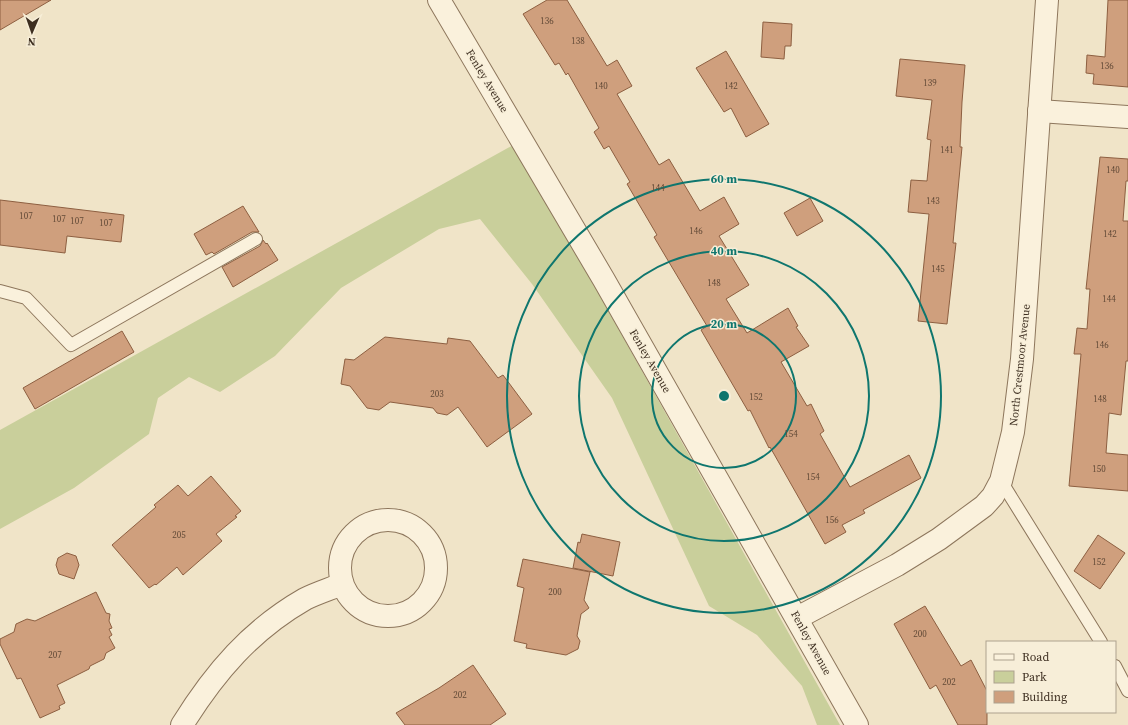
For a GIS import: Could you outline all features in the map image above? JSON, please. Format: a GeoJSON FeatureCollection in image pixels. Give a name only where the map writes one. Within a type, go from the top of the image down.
{"type":"FeatureCollection","features":[{"type":"Feature","properties":{"kind":"street","name":"Fenley Avenue"},"geometry":{"type":"LineString","coordinates":[[439,0],[604,280],[857,725]]}},
{"type":"Feature","properties":{"kind":"street","name":"North Crestmoor Avenue"},"geometry":{"type":"LineString","coordinates":[[797,618],[896,565],[939,539],[984,506],[993,496],[1001,481],[1013,432],[1022,359],[1047,0]]}},
{"type":"Feature","properties":{"kind":"street"},"geometry":{"type":"LineString","coordinates":[[1039,111],[1128,117]]}},
{"type":"Feature","properties":{"kind":"street"},"geometry":{"type":"LineString","coordinates":[[392,520],[410,525],[425,536],[434,552],[437,572],[432,590],[420,604],[404,614],[385,616],[367,611],[352,600],[342,584],[340,565],[345,547],[356,532],[373,522],[392,520]]}},
{"type":"Feature","properties":{"kind":"street"},"geometry":{"type":"LineString","coordinates":[[182,725],[203,691],[231,657],[262,629],[306,599],[342,584]]}},
{"type":"Feature","properties":{"kind":"lane"},"geometry":{"type":"LineString","coordinates":[[0,291],[26,298],[71,345],[256,240]]}},
{"type":"Feature","properties":{"kind":"lane"},"geometry":{"type":"LineString","coordinates":[[1001,481],[1100,641]]}},
{"type":"Feature","properties":{"kind":"lane"},"geometry":{"type":"LineString","coordinates":[[1116,668],[1128,691]]}},
{"type":"Feature","properties":{"kind":"green space"},"geometry":{"type":"Polygon","coordinates":[[[515,144],[840,725],[817,725],[802,686],[757,635],[709,606],[612,398],[532,284],[480,219],[439,229],[341,288],[275,356],[220,392],[189,377],[158,398],[149,434],[74,488],[0,529],[0,430],[515,144]]]}},
{"type":"Feature","properties":{"kind":"building"},"geometry":{"type":"Polygon","coordinates":[[[0,0],[51,0],[0,30],[0,0]]]}},
{"type":"Feature","properties":{"kind":"building"},"geometry":{"type":"Polygon","coordinates":[[[547,0],[567,0],[607,66],[617,60],[632,86],[617,94],[659,165],[669,159],[700,211],[724,197],[739,224],[719,236],[749,285],[726,299],[747,333],[788,308],[798,326],[796,327],[809,346],[781,362],[807,406],[811,404],[824,431],[820,434],[850,487],[909,455],[921,478],[863,510],[865,513],[842,525],[846,532],[825,544],[770,447],[769,448],[750,410],[748,411],[701,330],[707,326],[654,237],[657,235],[627,184],[630,182],[609,146],[604,149],[594,132],[599,128],[568,73],[566,75],[559,63],[555,65],[523,14],[547,0]]]}},
{"type":"Feature","properties":{"kind":"building"},"geometry":{"type":"Polygon","coordinates":[[[1108,0],[1128,0],[1128,87],[1093,84],[1094,74],[1086,73],[1087,55],[1105,57],[1108,0]]]}},
{"type":"Feature","properties":{"kind":"building"},"geometry":{"type":"Polygon","coordinates":[[[763,22],[792,24],[791,46],[785,46],[784,59],[761,57],[763,22]]]}},
{"type":"Feature","properties":{"kind":"building"},"geometry":{"type":"Polygon","coordinates":[[[726,51],[769,124],[746,137],[731,108],[724,112],[696,68],[726,51]]]}},
{"type":"Feature","properties":{"kind":"building"},"geometry":{"type":"Polygon","coordinates":[[[900,59],[965,65],[960,147],[962,147],[953,243],[956,243],[947,324],[918,321],[929,214],[908,212],[911,180],[927,181],[931,140],[927,139],[932,100],[896,96],[900,59]]]}},
{"type":"Feature","properties":{"kind":"building"},"geometry":{"type":"Polygon","coordinates":[[[1100,157],[1128,159],[1128,181],[1126,181],[1123,221],[1128,221],[1128,361],[1126,361],[1121,415],[1109,413],[1106,453],[1128,455],[1128,491],[1069,486],[1081,354],[1074,354],[1077,328],[1087,329],[1090,289],[1086,289],[1100,157]]]}},
{"type":"Feature","properties":{"kind":"building"},"geometry":{"type":"Polygon","coordinates":[[[810,198],[823,221],[797,236],[784,213],[810,198]]]}},
{"type":"Feature","properties":{"kind":"building"},"geometry":{"type":"Polygon","coordinates":[[[0,200],[124,215],[121,242],[67,236],[65,253],[0,245],[0,200]]]}},
{"type":"Feature","properties":{"kind":"building"},"geometry":{"type":"Polygon","coordinates":[[[243,206],[259,232],[252,232],[214,254],[212,252],[206,255],[194,234],[243,206]]]}},
{"type":"Feature","properties":{"kind":"building"},"geometry":{"type":"Polygon","coordinates":[[[263,240],[266,244],[267,243],[278,260],[233,287],[222,267],[260,246],[263,240]]]}},
{"type":"Feature","properties":{"kind":"building"},"geometry":{"type":"Polygon","coordinates":[[[122,331],[134,352],[35,409],[23,388],[122,331]]]}},
{"type":"Feature","properties":{"kind":"building"},"geometry":{"type":"Polygon","coordinates":[[[385,337],[447,344],[448,338],[470,341],[498,378],[503,375],[532,414],[487,447],[458,407],[447,415],[437,413],[433,408],[390,402],[379,410],[367,408],[350,386],[341,384],[345,359],[354,360],[385,337]]]}},
{"type":"Feature","properties":{"kind":"building"},"geometry":{"type":"Polygon","coordinates":[[[211,476],[241,511],[235,516],[237,517],[216,534],[222,541],[183,575],[177,567],[156,585],[155,584],[149,588],[112,545],[156,507],[154,505],[178,485],[188,496],[211,476]]]}},
{"type":"Feature","properties":{"kind":"building"},"geometry":{"type":"Polygon","coordinates":[[[582,534],[620,542],[613,576],[573,568],[578,542],[580,543],[582,534]]]}},
{"type":"Feature","properties":{"kind":"building"},"geometry":{"type":"Polygon","coordinates":[[[1098,535],[1125,553],[1100,589],[1074,571],[1098,535]]]}},
{"type":"Feature","properties":{"kind":"building"},"geometry":{"type":"Polygon","coordinates":[[[67,553],[76,556],[79,565],[74,579],[59,574],[56,565],[58,558],[67,553]]]}},
{"type":"Feature","properties":{"kind":"building"},"geometry":{"type":"Polygon","coordinates":[[[523,559],[590,572],[584,600],[589,608],[581,614],[577,636],[580,641],[578,649],[566,655],[526,648],[527,644],[514,641],[524,588],[517,586],[523,559]]]}},
{"type":"Feature","properties":{"kind":"building"},"geometry":{"type":"Polygon","coordinates":[[[96,592],[106,613],[110,614],[109,621],[112,628],[109,629],[112,635],[109,637],[115,648],[106,653],[104,659],[90,666],[89,669],[57,685],[65,703],[59,706],[60,709],[40,718],[21,678],[17,679],[0,644],[0,639],[14,632],[16,624],[27,619],[35,621],[96,592]]]}},
{"type":"Feature","properties":{"kind":"building"},"geometry":{"type":"Polygon","coordinates":[[[925,606],[961,666],[971,660],[986,689],[987,725],[958,725],[936,685],[930,689],[894,624],[925,606]]]}},
{"type":"Feature","properties":{"kind":"building"},"geometry":{"type":"Polygon","coordinates":[[[473,665],[506,714],[490,725],[405,725],[396,713],[439,688],[473,665]]]}}]}
